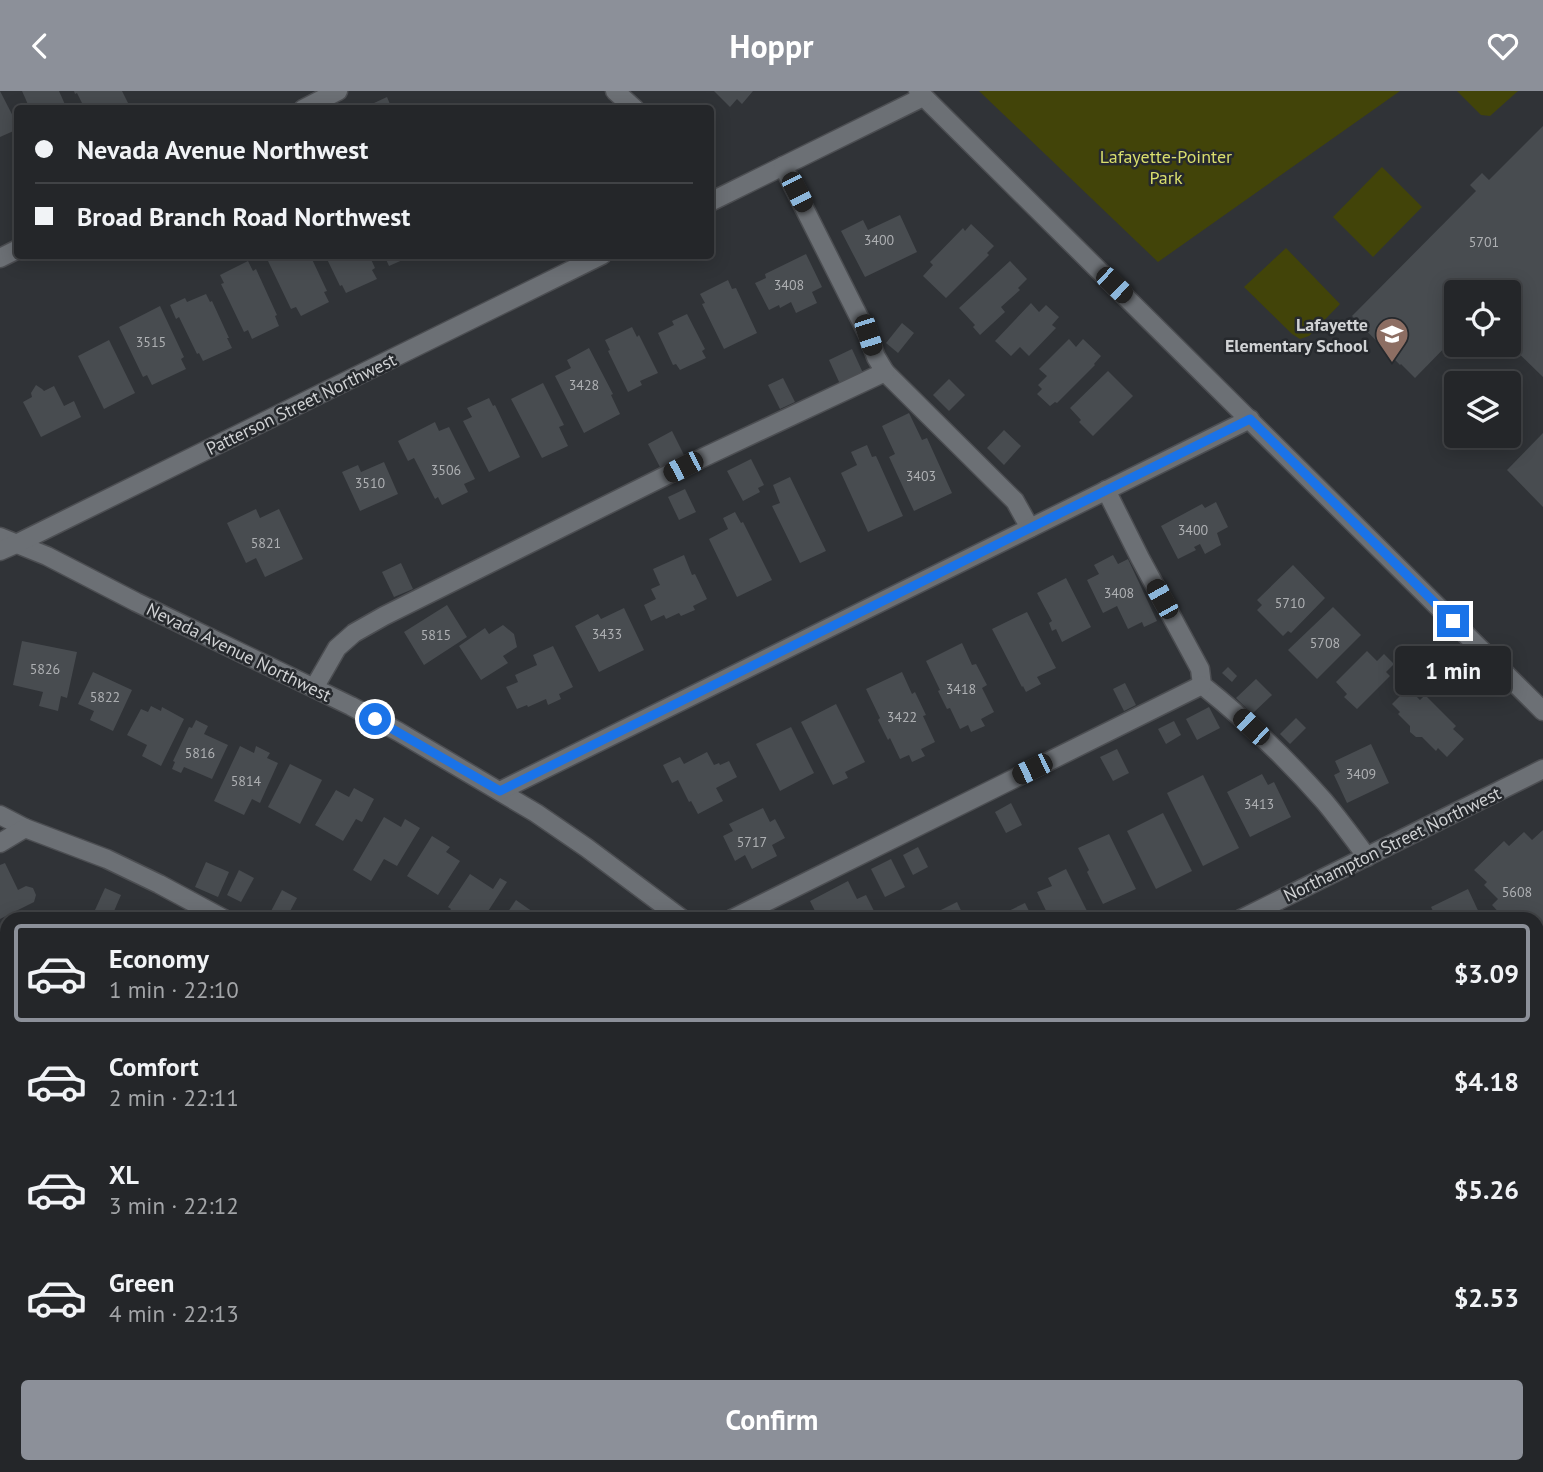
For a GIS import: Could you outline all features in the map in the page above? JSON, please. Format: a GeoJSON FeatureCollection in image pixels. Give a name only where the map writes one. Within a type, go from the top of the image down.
{"type":"FeatureCollection","features":[{"type":"Feature","properties":{"kind":"street"},"geometry":{"type":"LineString","coordinates":[[311,105],[338,91]]}},
{"type":"Feature","properties":{"kind":"street"},"geometry":{"type":"LineString","coordinates":[[615,91],[631,105]]}},
{"type":"Feature","properties":{"kind":"street"},"geometry":{"type":"LineString","coordinates":[[714,200],[921,94],[1543,711]]}},
{"type":"Feature","properties":{"kind":"street"},"geometry":{"type":"LineString","coordinates":[[783,166],[885,372],[1015,501],[1030,528]]}},
{"type":"Feature","properties":{"kind":"street","name":"Patterson Street Northwest"},"geometry":{"type":"LineString","coordinates":[[5,544],[594,259]]}},
{"type":"Feature","properties":{"kind":"street"},"geometry":{"type":"LineString","coordinates":[[314,688],[337,648],[354,633],[384,616],[683,467],[885,372]]}},
{"type":"Feature","properties":{"kind":"street"},"geometry":{"type":"LineString","coordinates":[[500,791],[1250,419]]}},
{"type":"Feature","properties":{"kind":"street"},"geometry":{"type":"LineString","coordinates":[[1106,490],[1200,669],[1202,685],[1236,712],[1281,755],[1324,802],[1367,857]]}},
{"type":"Feature","properties":{"kind":"street","name":"Nevada Avenue Northwest"},"geometry":{"type":"LineString","coordinates":[[5,544],[47,556],[136,603],[399,732],[500,791],[587,848],[673,912]]}},
{"type":"Feature","properties":{"kind":"street"},"geometry":{"type":"LineString","coordinates":[[746,912],[1202,685]]}},
{"type":"Feature","properties":{"kind":"street","name":"Northampton Street Northwest"},"geometry":{"type":"LineString","coordinates":[[1255,912],[1543,769]]}},
{"type":"Feature","properties":{"kind":"street"},"geometry":{"type":"LineString","coordinates":[[0,815],[25,828],[107,859],[210,912]]}},
{"type":"Feature","properties":{"kind":"street"},"geometry":{"type":"LineString","coordinates":[[0,843],[25,828]]}},
{"type":"Feature","properties":{"kind":"green space","name":"Lafayette-Pointer Park"},"geometry":{"type":"Polygon","coordinates":[[[979,91],[1400,91],[1158,262],[979,91]]]}},
{"type":"Feature","properties":{"kind":"green space"},"geometry":{"type":"Polygon","coordinates":[[[1457,91],[1518,91],[1490,116],[1481,115],[1457,91]]]}},
{"type":"Feature","properties":{"kind":"green space"},"geometry":{"type":"Polygon","coordinates":[[[1382,167],[1422,207],[1373,257],[1333,217],[1382,167]]]}},
{"type":"Feature","properties":{"kind":"green space"},"geometry":{"type":"Polygon","coordinates":[[[1286,248],[1340,304],[1309,336],[1300,339],[1244,287],[1286,248]]]}},
{"type":"Feature","properties":{"kind":"building"},"geometry":{"type":"Polygon","coordinates":[[[0,91],[14,118],[14,131],[0,137],[0,91]]]}},
{"type":"Feature","properties":{"kind":"building"},"geometry":{"type":"Polygon","coordinates":[[[22,91],[59,91],[65,105],[28,105],[22,91]]]}},
{"type":"Feature","properties":{"kind":"building"},"geometry":{"type":"Polygon","coordinates":[[[74,91],[122,91],[129,105],[83,105],[77,93],[74,91]]]}},
{"type":"Feature","properties":{"kind":"building"},"geometry":{"type":"Polygon","coordinates":[[[714,91],[753,91],[742,104],[737,99],[730,107],[714,91]]]}},
{"type":"Feature","properties":{"kind":"building"},"geometry":{"type":"Polygon","coordinates":[[[387,97],[390,105],[375,105],[387,97]]]}},
{"type":"Feature","properties":{"kind":"building"},"geometry":{"type":"Polygon","coordinates":[[[1543,126],[1543,377],[1521,356],[1521,280],[1444,280],[1444,348],[1415,378],[1352,316],[1476,191],[1470,185],[1482,173],[1489,180],[1543,126]]]}},
{"type":"Feature","properties":{"kind":"building"},"geometry":{"type":"Polygon","coordinates":[[[900,215],[917,252],[865,277],[841,231],[863,220],[868,230],[900,215]]]}},
{"type":"Feature","properties":{"kind":"building"},"geometry":{"type":"Polygon","coordinates":[[[971,224],[994,246],[987,253],[989,255],[946,298],[923,276],[933,265],[930,262],[963,228],[965,231],[971,224]]]}},
{"type":"Feature","properties":{"kind":"building"},"geometry":{"type":"Polygon","coordinates":[[[806,254],[822,287],[812,292],[817,303],[796,313],[791,302],[769,310],[755,283],[766,278],[765,274],[806,254]]]}},
{"type":"Feature","properties":{"kind":"building"},"geometry":{"type":"Polygon","coordinates":[[[312,259],[327,291],[324,292],[329,302],[301,316],[296,307],[291,309],[268,261],[312,259]]]}},
{"type":"Feature","properties":{"kind":"building"},"geometry":{"type":"Polygon","coordinates":[[[327,259],[371,259],[375,268],[372,270],[377,279],[346,293],[342,285],[340,286],[327,259]]]}},
{"type":"Feature","properties":{"kind":"building"},"geometry":{"type":"Polygon","coordinates":[[[386,259],[405,259],[389,266],[386,259]]]}},
{"type":"Feature","properties":{"kind":"building"},"geometry":{"type":"Polygon","coordinates":[[[248,261],[253,271],[256,269],[277,315],[275,316],[279,326],[252,339],[248,330],[244,332],[221,284],[224,283],[220,275],[248,261]]]}},
{"type":"Feature","properties":{"kind":"building"},"geometry":{"type":"Polygon","coordinates":[[[1010,261],[1027,279],[1018,288],[1020,290],[1001,307],[1005,312],[980,335],[973,327],[975,325],[959,308],[1010,261]]]}},
{"type":"Feature","properties":{"kind":"building"},"geometry":{"type":"Polygon","coordinates":[[[728,280],[732,289],[736,288],[757,333],[724,349],[702,304],[705,303],[700,294],[728,280]]]}},
{"type":"Feature","properties":{"kind":"building"},"geometry":{"type":"Polygon","coordinates":[[[206,294],[210,302],[212,301],[232,348],[203,361],[170,305],[185,298],[187,302],[206,294]]]}},
{"type":"Feature","properties":{"kind":"building"},"geometry":{"type":"Polygon","coordinates":[[[1031,303],[1039,312],[1046,305],[1059,317],[1052,325],[1056,328],[1029,356],[1020,347],[1011,356],[995,341],[1031,303]]]}},
{"type":"Feature","properties":{"kind":"building"},"geometry":{"type":"Polygon","coordinates":[[[160,306],[184,357],[181,359],[186,369],[152,385],[147,375],[143,377],[119,327],[160,306]]]}},
{"type":"Feature","properties":{"kind":"building"},"geometry":{"type":"Polygon","coordinates":[[[687,314],[705,349],[702,351],[706,358],[680,370],[676,364],[673,365],[658,333],[674,325],[672,321],[687,314]]]}},
{"type":"Feature","properties":{"kind":"building"},"geometry":{"type":"Polygon","coordinates":[[[902,323],[914,333],[898,353],[886,343],[902,323]]]}},
{"type":"Feature","properties":{"kind":"building"},"geometry":{"type":"Polygon","coordinates":[[[632,327],[637,337],[639,335],[658,373],[640,381],[642,385],[628,392],[605,340],[632,327]]]}},
{"type":"Feature","properties":{"kind":"building"},"geometry":{"type":"Polygon","coordinates":[[[1069,339],[1076,347],[1083,339],[1101,356],[1057,403],[1050,406],[1037,394],[1042,389],[1038,385],[1047,376],[1039,369],[1069,339]]]}},
{"type":"Feature","properties":{"kind":"building"},"geometry":{"type":"Polygon","coordinates":[[[109,340],[135,393],[104,409],[78,356],[109,340]]]}},
{"type":"Feature","properties":{"kind":"building"},"geometry":{"type":"Polygon","coordinates":[[[589,348],[613,394],[611,395],[620,414],[584,433],[555,376],[571,368],[567,360],[589,348]]]}},
{"type":"Feature","properties":{"kind":"building"},"geometry":{"type":"Polygon","coordinates":[[[852,349],[863,373],[840,384],[829,360],[852,349]]]}},
{"type":"Feature","properties":{"kind":"building"},"geometry":{"type":"Polygon","coordinates":[[[1108,371],[1133,396],[1093,436],[1070,408],[1108,371]]]}},
{"type":"Feature","properties":{"kind":"building"},"geometry":{"type":"Polygon","coordinates":[[[783,378],[795,402],[780,409],[768,385],[783,378]]]}},
{"type":"Feature","properties":{"kind":"building"},"geometry":{"type":"Polygon","coordinates":[[[949,379],[965,395],[949,411],[933,395],[949,379]]]}},
{"type":"Feature","properties":{"kind":"building"},"geometry":{"type":"Polygon","coordinates":[[[543,383],[564,425],[559,427],[568,446],[542,458],[511,399],[543,383]]]}},
{"type":"Feature","properties":{"kind":"building"},"geometry":{"type":"Polygon","coordinates":[[[36,385],[44,391],[54,386],[64,406],[74,401],[81,417],[41,437],[23,402],[32,397],[31,393],[36,385]]]}},
{"type":"Feature","properties":{"kind":"building"},"geometry":{"type":"Polygon","coordinates":[[[489,398],[520,457],[489,472],[463,421],[472,417],[467,408],[489,398]]]}},
{"type":"Feature","properties":{"kind":"building"},"geometry":{"type":"Polygon","coordinates":[[[909,413],[922,440],[927,438],[952,493],[914,511],[889,457],[895,454],[882,426],[909,413]]]}},
{"type":"Feature","properties":{"kind":"building"},"geometry":{"type":"Polygon","coordinates":[[[435,422],[439,431],[449,427],[475,479],[464,484],[468,492],[442,505],[438,497],[435,499],[414,458],[408,461],[398,441],[435,422]]]}},
{"type":"Feature","properties":{"kind":"building"},"geometry":{"type":"Polygon","coordinates":[[[1004,430],[1021,446],[1004,465],[987,448],[1004,430]]]}},
{"type":"Feature","properties":{"kind":"building"},"geometry":{"type":"Polygon","coordinates":[[[672,431],[685,457],[661,469],[648,444],[672,431]]]}},
{"type":"Feature","properties":{"kind":"building"},"geometry":{"type":"Polygon","coordinates":[[[1543,433],[1543,507],[1507,470],[1543,433]]]}},
{"type":"Feature","properties":{"kind":"building"},"geometry":{"type":"Polygon","coordinates":[[[867,445],[872,457],[876,456],[903,516],[868,532],[841,473],[857,465],[851,452],[867,445]]]}},
{"type":"Feature","properties":{"kind":"building"},"geometry":{"type":"Polygon","coordinates":[[[751,459],[764,485],[758,488],[760,492],[743,501],[727,471],[751,459]]]}},
{"type":"Feature","properties":{"kind":"building"},"geometry":{"type":"Polygon","coordinates":[[[384,462],[398,494],[360,511],[342,472],[358,465],[361,472],[384,462]]]}},
{"type":"Feature","properties":{"kind":"building"},"geometry":{"type":"Polygon","coordinates":[[[790,477],[826,551],[800,563],[772,506],[780,503],[773,485],[790,477]]]}},
{"type":"Feature","properties":{"kind":"building"},"geometry":{"type":"Polygon","coordinates":[[[685,489],[696,512],[679,520],[668,497],[685,489]]]}},
{"type":"Feature","properties":{"kind":"building"},"geometry":{"type":"Polygon","coordinates":[[[1216,502],[1228,527],[1217,533],[1221,545],[1205,554],[1200,544],[1194,547],[1196,550],[1178,559],[1161,526],[1202,504],[1205,508],[1216,502]]]}},
{"type":"Feature","properties":{"kind":"building"},"geometry":{"type":"Polygon","coordinates":[[[256,509],[260,518],[279,509],[303,559],[265,577],[256,558],[246,563],[227,523],[256,509]]]}},
{"type":"Feature","properties":{"kind":"building"},"geometry":{"type":"Polygon","coordinates":[[[735,512],[741,523],[743,522],[772,580],[737,597],[709,539],[728,529],[723,518],[735,512]]]}},
{"type":"Feature","properties":{"kind":"building"},"geometry":{"type":"Polygon","coordinates":[[[684,555],[692,575],[695,574],[707,599],[693,606],[695,610],[681,616],[679,613],[666,619],[664,615],[651,621],[644,605],[656,599],[651,589],[660,585],[653,569],[684,555]]]}},
{"type":"Feature","properties":{"kind":"building"},"geometry":{"type":"Polygon","coordinates":[[[1113,555],[1118,564],[1128,559],[1157,621],[1144,627],[1142,622],[1128,629],[1117,606],[1103,613],[1087,580],[1099,574],[1094,565],[1113,555]]]}},
{"type":"Feature","properties":{"kind":"building"},"geometry":{"type":"Polygon","coordinates":[[[401,563],[413,589],[394,597],[382,572],[401,563]]]}},
{"type":"Feature","properties":{"kind":"building"},"geometry":{"type":"Polygon","coordinates":[[[1293,565],[1325,598],[1291,633],[1288,631],[1283,636],[1257,610],[1262,605],[1257,600],[1293,565]]]}},
{"type":"Feature","properties":{"kind":"building"},"geometry":{"type":"Polygon","coordinates":[[[1066,578],[1091,627],[1062,642],[1056,629],[1052,631],[1049,623],[1052,621],[1037,593],[1066,578]]]}},
{"type":"Feature","properties":{"kind":"building"},"geometry":{"type":"Polygon","coordinates":[[[447,605],[467,637],[424,665],[404,632],[447,605]]]}},
{"type":"Feature","properties":{"kind":"building"},"geometry":{"type":"Polygon","coordinates":[[[1333,607],[1361,635],[1317,679],[1288,650],[1333,607]]]}},
{"type":"Feature","properties":{"kind":"building"},"geometry":{"type":"Polygon","coordinates":[[[624,608],[644,650],[599,672],[575,626],[598,614],[601,619],[624,608]]]}},
{"type":"Feature","properties":{"kind":"building"},"geometry":{"type":"Polygon","coordinates":[[[1027,612],[1056,668],[1037,677],[1041,684],[1026,692],[992,629],[1027,612]]]}},
{"type":"Feature","properties":{"kind":"building"},"geometry":{"type":"Polygon","coordinates":[[[503,625],[514,634],[517,647],[503,656],[508,663],[481,680],[459,646],[485,628],[489,634],[503,625]]]}},
{"type":"Feature","properties":{"kind":"building"},"geometry":{"type":"Polygon","coordinates":[[[22,641],[77,652],[67,698],[61,696],[58,711],[39,706],[43,692],[13,685],[22,641]]]}},
{"type":"Feature","properties":{"kind":"building"},"geometry":{"type":"Polygon","coordinates":[[[962,643],[972,665],[976,664],[987,685],[982,688],[994,712],[981,719],[985,726],[971,732],[968,725],[960,729],[950,708],[947,709],[926,661],[962,643]]]}},
{"type":"Feature","properties":{"kind":"building"},"geometry":{"type":"Polygon","coordinates":[[[553,646],[573,687],[559,694],[561,699],[548,705],[546,699],[517,709],[506,687],[518,682],[515,675],[537,665],[533,655],[553,646]]]}},
{"type":"Feature","properties":{"kind":"building"},"geometry":{"type":"Polygon","coordinates":[[[1367,651],[1377,661],[1384,654],[1394,664],[1386,672],[1390,676],[1357,709],[1344,697],[1347,694],[1336,682],[1367,651]]]}},
{"type":"Feature","properties":{"kind":"building"},"geometry":{"type":"Polygon","coordinates":[[[1228,667],[1237,676],[1232,682],[1222,673],[1228,667]]]}},
{"type":"Feature","properties":{"kind":"building"},"geometry":{"type":"Polygon","coordinates":[[[93,672],[132,690],[113,731],[90,720],[94,711],[78,704],[93,672]]]}},
{"type":"Feature","properties":{"kind":"building"},"geometry":{"type":"Polygon","coordinates":[[[902,672],[926,715],[923,716],[935,742],[921,749],[925,756],[912,762],[909,755],[900,759],[890,738],[888,740],[866,689],[902,672]]]}},
{"type":"Feature","properties":{"kind":"building"},"geometry":{"type":"Polygon","coordinates":[[[1256,679],[1272,695],[1252,714],[1236,698],[1256,679]]]}},
{"type":"Feature","properties":{"kind":"building"},"geometry":{"type":"Polygon","coordinates":[[[1125,683],[1136,705],[1124,711],[1113,689],[1125,683]]]}},
{"type":"Feature","properties":{"kind":"building"},"geometry":{"type":"Polygon","coordinates":[[[1408,688],[1420,700],[1425,695],[1456,726],[1453,729],[1464,739],[1447,757],[1438,748],[1436,751],[1422,737],[1416,737],[1410,732],[1410,726],[1392,704],[1408,688]]]}},
{"type":"Feature","properties":{"kind":"building"},"geometry":{"type":"Polygon","coordinates":[[[836,704],[865,762],[845,772],[848,778],[833,785],[801,722],[836,704]]]}},
{"type":"Feature","properties":{"kind":"building"},"geometry":{"type":"Polygon","coordinates":[[[151,706],[161,711],[162,707],[184,719],[161,766],[142,756],[147,745],[127,735],[141,709],[148,712],[151,706]]]}},
{"type":"Feature","properties":{"kind":"building"},"geometry":{"type":"Polygon","coordinates":[[[1209,707],[1220,728],[1197,740],[1186,719],[1209,707]]]}},
{"type":"Feature","properties":{"kind":"building"},"geometry":{"type":"Polygon","coordinates":[[[1296,718],[1306,728],[1290,744],[1280,734],[1296,718]]]}},
{"type":"Feature","properties":{"kind":"building"},"geometry":{"type":"Polygon","coordinates":[[[196,720],[208,726],[204,734],[228,745],[212,779],[184,767],[181,773],[172,769],[189,727],[192,728],[196,720]]]}},
{"type":"Feature","properties":{"kind":"building"},"geometry":{"type":"Polygon","coordinates":[[[1174,721],[1181,735],[1166,744],[1158,729],[1174,721]]]}},
{"type":"Feature","properties":{"kind":"building"},"geometry":{"type":"Polygon","coordinates":[[[791,727],[814,773],[780,791],[756,744],[791,727]]]}},
{"type":"Feature","properties":{"kind":"building"},"geometry":{"type":"Polygon","coordinates":[[[1371,744],[1389,783],[1347,803],[1334,775],[1340,772],[1335,761],[1371,744]]]}},
{"type":"Feature","properties":{"kind":"building"},"geometry":{"type":"Polygon","coordinates":[[[240,746],[254,753],[256,746],[270,753],[267,758],[278,763],[260,803],[252,799],[244,815],[214,801],[240,746]]]}},
{"type":"Feature","properties":{"kind":"building"},"geometry":{"type":"Polygon","coordinates":[[[1117,749],[1129,773],[1113,781],[1100,757],[1117,749]]]}},
{"type":"Feature","properties":{"kind":"building"},"geometry":{"type":"Polygon","coordinates":[[[707,752],[714,765],[729,761],[737,777],[716,788],[723,801],[698,814],[678,780],[672,783],[663,765],[680,757],[684,764],[707,752]]]}},
{"type":"Feature","properties":{"kind":"building"},"geometry":{"type":"Polygon","coordinates":[[[290,764],[322,780],[300,824],[268,807],[290,764]]]}},
{"type":"Feature","properties":{"kind":"building"},"geometry":{"type":"Polygon","coordinates":[[[1262,774],[1268,785],[1274,782],[1291,817],[1250,837],[1227,792],[1262,774]]]}},
{"type":"Feature","properties":{"kind":"building"},"geometry":{"type":"Polygon","coordinates":[[[1203,775],[1239,848],[1203,866],[1167,793],[1203,775]]]}},
{"type":"Feature","properties":{"kind":"building"},"geometry":{"type":"Polygon","coordinates":[[[354,788],[374,799],[362,822],[356,819],[343,841],[315,825],[336,790],[349,797],[354,788]]]}},
{"type":"Feature","properties":{"kind":"building"},"geometry":{"type":"Polygon","coordinates":[[[1011,803],[1022,825],[1006,833],[995,812],[1011,803]]]}},
{"type":"Feature","properties":{"kind":"building"},"geometry":{"type":"Polygon","coordinates":[[[763,808],[770,822],[775,819],[785,838],[772,845],[777,856],[752,869],[745,855],[735,861],[723,836],[733,831],[729,824],[763,808]]]}},
{"type":"Feature","properties":{"kind":"building"},"geometry":{"type":"Polygon","coordinates":[[[1163,813],[1192,871],[1156,889],[1127,831],[1163,813]]]}},
{"type":"Feature","properties":{"kind":"building"},"geometry":{"type":"Polygon","coordinates":[[[384,817],[401,827],[405,819],[420,828],[397,866],[384,859],[371,881],[353,870],[384,817]]]}},
{"type":"Feature","properties":{"kind":"building"},"geometry":{"type":"Polygon","coordinates":[[[1543,830],[1543,912],[1498,912],[1492,905],[1498,899],[1484,885],[1487,882],[1474,870],[1504,841],[1509,846],[1524,832],[1532,840],[1543,830]]]}},
{"type":"Feature","properties":{"kind":"building"},"geometry":{"type":"Polygon","coordinates":[[[1109,834],[1136,889],[1103,904],[1078,848],[1109,834]]]}},
{"type":"Feature","properties":{"kind":"building"},"geometry":{"type":"Polygon","coordinates":[[[432,836],[450,847],[446,852],[460,861],[438,895],[407,876],[432,836]]]}},
{"type":"Feature","properties":{"kind":"building"},"geometry":{"type":"Polygon","coordinates":[[[918,847],[928,867],[913,875],[903,855],[918,847]]]}},
{"type":"Feature","properties":{"kind":"building"},"geometry":{"type":"Polygon","coordinates":[[[891,859],[905,887],[885,897],[871,869],[891,859]]]}},
{"type":"Feature","properties":{"kind":"building"},"geometry":{"type":"Polygon","coordinates":[[[206,862],[229,872],[218,897],[195,887],[206,862]]]}},
{"type":"Feature","properties":{"kind":"building"},"geometry":{"type":"Polygon","coordinates":[[[5,863],[18,890],[26,886],[33,888],[36,895],[34,902],[14,912],[0,912],[0,865],[5,863]]]}},
{"type":"Feature","properties":{"kind":"building"},"geometry":{"type":"Polygon","coordinates":[[[1066,869],[1088,912],[1047,912],[1037,892],[1052,886],[1048,878],[1066,869]]]}},
{"type":"Feature","properties":{"kind":"building"},"geometry":{"type":"Polygon","coordinates":[[[239,870],[254,878],[241,902],[227,895],[239,870]]]}},
{"type":"Feature","properties":{"kind":"building"},"geometry":{"type":"Polygon","coordinates":[[[470,874],[493,889],[500,878],[507,882],[488,912],[449,912],[451,909],[448,907],[470,874]]]}},
{"type":"Feature","properties":{"kind":"building"},"geometry":{"type":"Polygon","coordinates":[[[848,881],[857,899],[866,895],[874,911],[816,912],[810,901],[848,881]]]}},
{"type":"Feature","properties":{"kind":"building"},"geometry":{"type":"Polygon","coordinates":[[[105,888],[121,895],[114,912],[95,910],[105,888]]]}},
{"type":"Feature","properties":{"kind":"building"},"geometry":{"type":"Polygon","coordinates":[[[1468,889],[1479,912],[1434,912],[1431,907],[1468,889]]]}},
{"type":"Feature","properties":{"kind":"building"},"geometry":{"type":"Polygon","coordinates":[[[282,890],[297,898],[290,912],[271,912],[282,890]]]}},
{"type":"Feature","properties":{"kind":"building"},"geometry":{"type":"Polygon","coordinates":[[[516,900],[533,912],[508,912],[516,900]]]}},
{"type":"Feature","properties":{"kind":"building"},"geometry":{"type":"Polygon","coordinates":[[[957,902],[962,912],[937,912],[957,902]]]}},
{"type":"Feature","properties":{"kind":"building"},"geometry":{"type":"Polygon","coordinates":[[[1025,903],[1030,912],[1006,912],[1025,903]]]}},
{"type":"Feature","properties":{"kind":"place","name":"Lafayette Elementary School"},"geometry":{"type":"Point","coordinates":[1392,364]}},
{"type":"Feature","properties":{"kind":"route"},"geometry":{"type":"LineString","coordinates":[[375,719],[500,791],[1250,419],[1453,621]]}}]}
